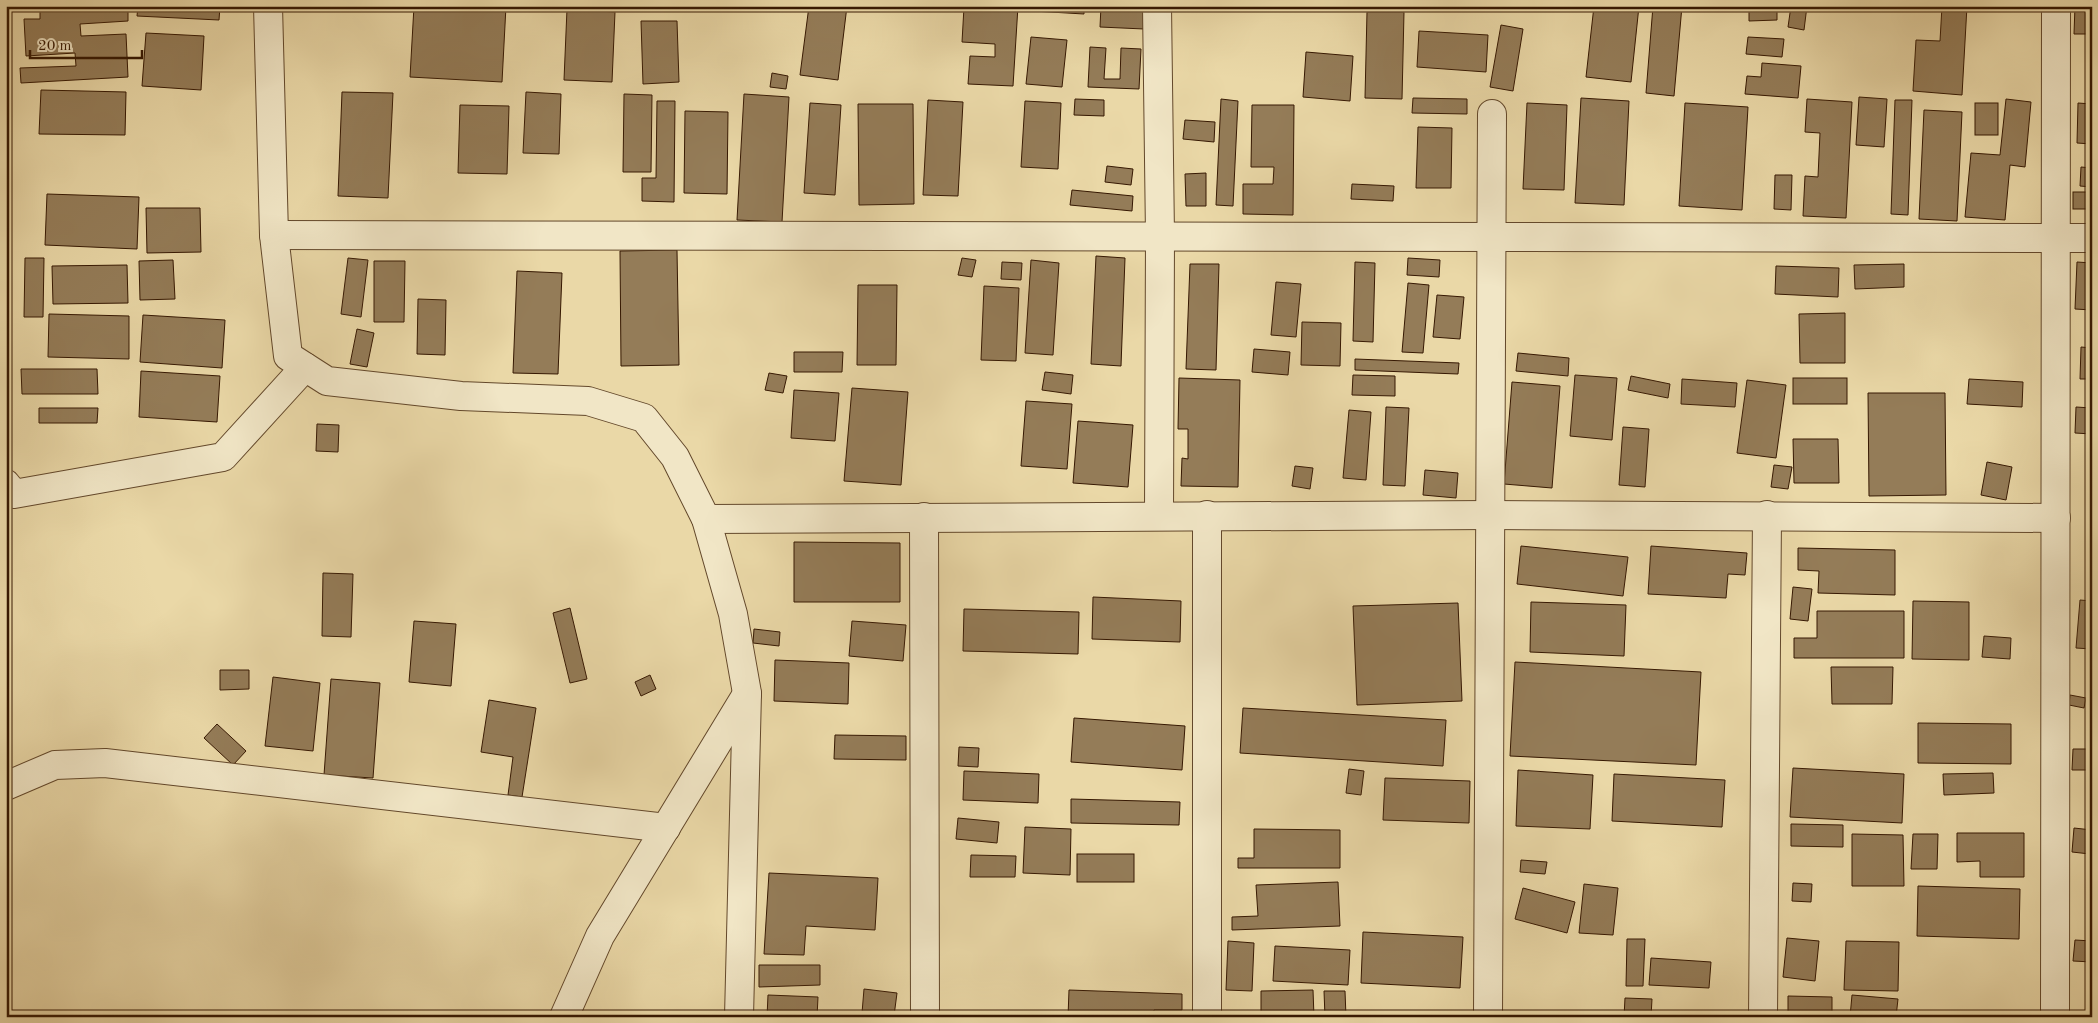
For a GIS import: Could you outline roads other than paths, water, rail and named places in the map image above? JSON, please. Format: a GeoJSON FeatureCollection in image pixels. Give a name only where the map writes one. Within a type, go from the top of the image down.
{"type":"FeatureCollection","features":[{"type":"Feature","properties":{"kind":"street"},"geometry":{"type":"LineString","coordinates":[[268,6],[274,235],[288,356],[327,381],[461,396],[588,401],[644,418],[675,457],[706,518],[733,614],[747,693],[739,1017]]}},
{"type":"Feature","properties":{"kind":"street"},"geometry":{"type":"LineString","coordinates":[[1157,6],[1160,236],[1159,516]]}},
{"type":"Feature","properties":{"kind":"street"},"geometry":{"type":"LineString","coordinates":[[2056,6],[2056,1017]]}},
{"type":"Feature","properties":{"kind":"street"},"geometry":{"type":"LineString","coordinates":[[1488,1017],[1492,114]]}},
{"type":"Feature","properties":{"kind":"street"},"geometry":{"type":"LineString","coordinates":[[274,235],[2092,238]]}},
{"type":"Feature","properties":{"kind":"street"},"geometry":{"type":"LineString","coordinates":[[6,484],[14,494],[223,457],[305,367]]}},
{"type":"Feature","properties":{"kind":"street"},"geometry":{"type":"LineString","coordinates":[[706,518],[1207,515],[1767,515],[2056,518]]}},
{"type":"Feature","properties":{"kind":"street"},"geometry":{"type":"LineString","coordinates":[[1207,515],[1207,1017]]}},
{"type":"Feature","properties":{"kind":"street"},"geometry":{"type":"LineString","coordinates":[[1763,1017],[1767,515]]}},
{"type":"Feature","properties":{"kind":"street"},"geometry":{"type":"LineString","coordinates":[[924,517],[925,1017]]}},
{"type":"Feature","properties":{"kind":"street"},"geometry":{"type":"LineString","coordinates":[[564,1017],[600,936],[747,693]]}},
{"type":"Feature","properties":{"kind":"street"},"geometry":{"type":"LineString","coordinates":[[6,786],[55,766],[105,763],[666,828]]}}]}
